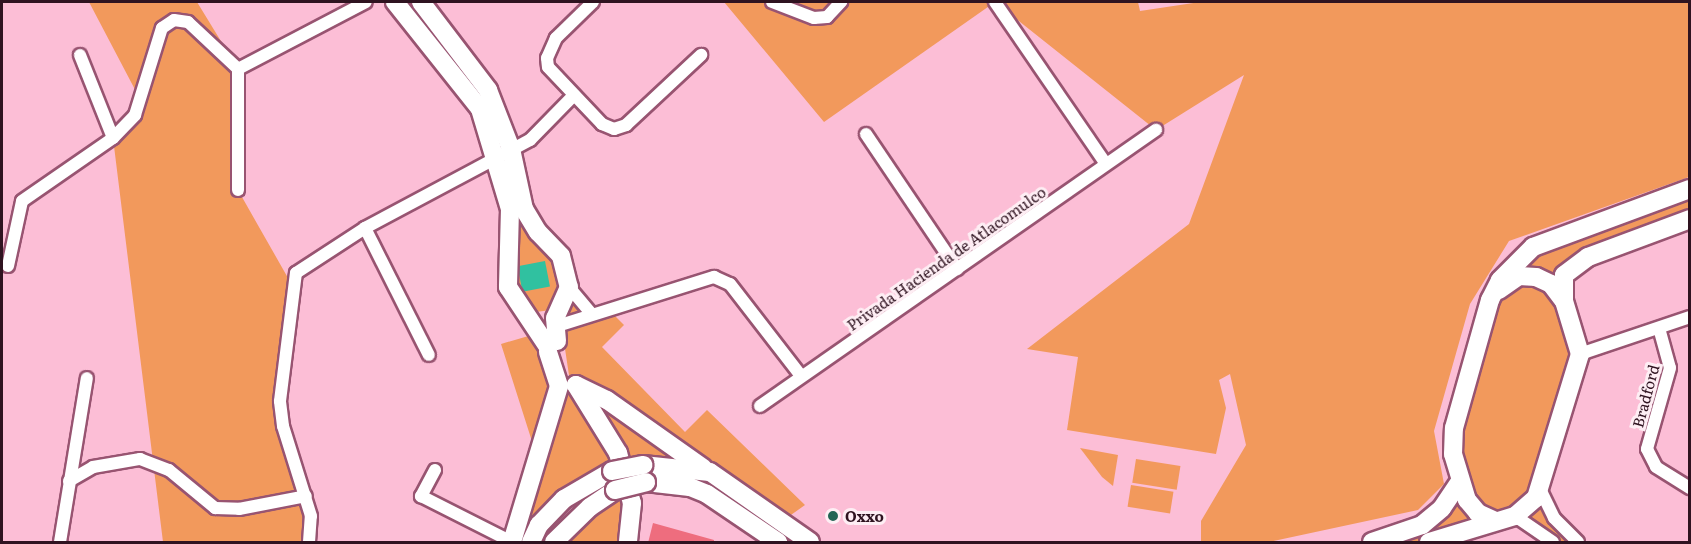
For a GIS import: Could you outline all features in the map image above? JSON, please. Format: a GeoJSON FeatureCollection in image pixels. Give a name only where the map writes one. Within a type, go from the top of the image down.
{"type":"FeatureCollection","features":[{"type":"Feature","properties":{"kind":"main road"},"geometry":{"type":"LineString","coordinates":[[421,2],[488,90],[504,152],[524,209],[561,256],[569,287],[560,309],[557,353],[512,542]]}},
{"type":"Feature","properties":{"kind":"main road"},"geometry":{"type":"LineString","coordinates":[[401,4],[480,109],[504,152],[511,228],[506,255],[508,287],[557,353],[618,453],[632,503],[628,543]]}},
{"type":"Feature","properties":{"kind":"main road"},"geometry":{"type":"LineString","coordinates":[[1493,520],[1478,513],[1459,483],[1454,428],[1490,300],[1512,264],[1533,247],[1689,189]]}},
{"type":"Feature","properties":{"kind":"main road"},"geometry":{"type":"LineString","coordinates":[[1429,543],[1493,520],[1515,516],[1532,506],[1540,489],[1580,354],[1564,301],[1564,275],[1574,266],[1689,219]]}},
{"type":"Feature","properties":{"kind":"main road"},"geometry":{"type":"LineString","coordinates":[[506,255],[518,244],[549,242]]}},
{"type":"Feature","properties":{"kind":"main road"},"geometry":{"type":"LineString","coordinates":[[1490,300],[1505,283],[1520,276],[1551,284],[1564,301]]}},
{"type":"Feature","properties":{"kind":"main road"},"geometry":{"type":"LineString","coordinates":[[528,313],[560,309]]}},
{"type":"Feature","properties":{"kind":"main road"},"geometry":{"type":"LineString","coordinates":[[557,353],[607,400],[810,543]]}},
{"type":"Feature","properties":{"kind":"main road"},"geometry":{"type":"LineString","coordinates":[[531,543],[539,525],[564,499],[612,471],[645,474],[710,472]]}},
{"type":"Feature","properties":{"kind":"main road"},"geometry":{"type":"LineString","coordinates":[[554,543],[590,507],[645,474],[707,494],[778,543]]}},
{"type":"Feature","properties":{"kind":"main road"},"geometry":{"type":"LineString","coordinates":[[1372,543],[1422,525],[1442,508],[1459,483]]}},
{"type":"Feature","properties":{"kind":"street"},"geometry":{"type":"LineString","coordinates":[[238,69],[366,2]]}},
{"type":"Feature","properties":{"kind":"street"},"geometry":{"type":"LineString","coordinates":[[593,2],[549,46],[548,67],[602,124],[614,129],[626,125],[701,55]]}},
{"type":"Feature","properties":{"kind":"street"},"geometry":{"type":"LineString","coordinates":[[772,2],[814,18],[827,17],[841,2]]}},
{"type":"Feature","properties":{"kind":"street"},"geometry":{"type":"LineString","coordinates":[[995,2],[1106,164]]}},
{"type":"Feature","properties":{"kind":"street"},"geometry":{"type":"LineString","coordinates":[[8,266],[22,201],[113,138],[135,116],[157,38],[174,20],[199,29],[238,69],[238,190]]}},
{"type":"Feature","properties":{"kind":"street"},"geometry":{"type":"LineString","coordinates":[[80,55],[113,138]]}},
{"type":"Feature","properties":{"kind":"street"},"geometry":{"type":"LineString","coordinates":[[309,543],[311,516],[280,408],[292,285],[303,266],[365,228],[547,127],[574,95]]}},
{"type":"Feature","properties":{"kind":"street","name":"Privada Hacienda de Atlacomulco"},"geometry":{"type":"LineString","coordinates":[[760,406],[1156,130]]}},
{"type":"Feature","properties":{"kind":"street","name":"Privada Hacienda de Atlacomulco"},"geometry":{"type":"LineString","coordinates":[[866,134],[957,269]]}},
{"type":"Feature","properties":{"kind":"street"},"geometry":{"type":"LineString","coordinates":[[365,228],[429,355]]}},
{"type":"Feature","properties":{"kind":"street"},"geometry":{"type":"LineString","coordinates":[[557,353],[592,314],[714,277],[722,279],[801,376]]}},
{"type":"Feature","properties":{"kind":"street"},"geometry":{"type":"LineString","coordinates":[[569,287],[592,314]]}},
{"type":"Feature","properties":{"kind":"street"},"geometry":{"type":"LineString","coordinates":[[1580,354],[1689,317]]}},
{"type":"Feature","properties":{"kind":"street","name":"Bradford"},"geometry":{"type":"LineString","coordinates":[[1659,328],[1670,368],[1647,449],[1656,466],[1689,488]]}},
{"type":"Feature","properties":{"kind":"street"},"geometry":{"type":"LineString","coordinates":[[60,543],[87,378]]}},
{"type":"Feature","properties":{"kind":"street"},"geometry":{"type":"LineString","coordinates":[[69,481],[93,467],[140,459],[169,470],[215,508],[239,509],[306,496]]}},
{"type":"Feature","properties":{"kind":"street"},"geometry":{"type":"LineString","coordinates":[[435,470],[421,496],[512,542]]}},
{"type":"Feature","properties":{"kind":"street"},"geometry":{"type":"LineString","coordinates":[[1540,489],[1554,518],[1578,543]]}},
{"type":"Feature","properties":{"kind":"street"},"geometry":{"type":"LineString","coordinates":[[1515,516],[1553,543]]}},
{"type":"Feature","properties":{"kind":"shaded area"},"geometry":{"type":"Polygon","coordinates":[[[89,2],[197,2],[238,69],[238,190],[292,285],[280,401],[306,496],[309,542],[163,542],[113,138],[141,101],[89,2]]]}},
{"type":"Feature","properties":{"kind":"shaded area"},"geometry":{"type":"Polygon","coordinates":[[[395,2],[421,2],[478,75],[524,209],[569,287],[592,314],[608,309],[624,325],[602,347],[685,432],[707,410],[805,505],[781,522],[710,472],[595,478],[531,542],[512,542],[536,454],[501,344],[542,332],[560,386],[570,382],[559,309],[528,313],[515,302],[511,228],[480,109],[395,2]]]}},
{"type":"Feature","properties":{"kind":"shaded area"},"geometry":{"type":"Polygon","coordinates":[[[724,2],[995,2],[824,122],[724,2]]]}},
{"type":"Feature","properties":{"kind":"shaded area"},"geometry":{"type":"Polygon","coordinates":[[[995,2],[1138,2],[1140,11],[1200,2],[1689,2],[1689,177],[1509,241],[1470,304],[1434,431],[1444,484],[1418,510],[1269,542],[1201,542],[1201,521],[1246,445],[1230,374],[1219,380],[1226,408],[1216,454],[1067,430],[1078,357],[1027,349],[1189,224],[1244,75],[1156,130],[995,2]]]}},
{"type":"Feature","properties":{"kind":"shaded area"},"geometry":{"type":"Polygon","coordinates":[[[1689,189],[1689,219],[1564,275],[1580,349],[1540,489],[1578,542],[1553,542],[1526,521],[1429,542],[1372,542],[1422,525],[1456,491],[1454,428],[1512,264],[1689,189]]]}},
{"type":"Feature","properties":{"kind":"shaded area"},"geometry":{"type":"Polygon","coordinates":[[[545,261],[550,287],[522,292],[518,266],[545,261]]]}},
{"type":"Feature","properties":{"kind":"shaded area"},"geometry":{"type":"Polygon","coordinates":[[[1080,448],[1118,455],[1113,486],[1102,477],[1080,448]]]}},
{"type":"Feature","properties":{"kind":"shaded area"},"geometry":{"type":"Polygon","coordinates":[[[1136,459],[1180,466],[1177,490],[1132,483],[1136,459]]]}},
{"type":"Feature","properties":{"kind":"shaded area"},"geometry":{"type":"Polygon","coordinates":[[[1131,485],[1173,492],[1170,513],[1128,507],[1131,485]]]}},
{"type":"Feature","properties":{"kind":"shaded area"},"geometry":{"type":"Polygon","coordinates":[[[615,490],[632,503],[628,542],[554,542],[615,490]]]}},
{"type":"Feature","properties":{"kind":"building"},"geometry":{"type":"Polygon","coordinates":[[[653,523],[714,540],[714,543],[648,543],[653,523]]]}},
{"type":"Feature","properties":{"kind":"place","name":"Oxxo"},"geometry":{"type":"Point","coordinates":[833,516]}}]}
